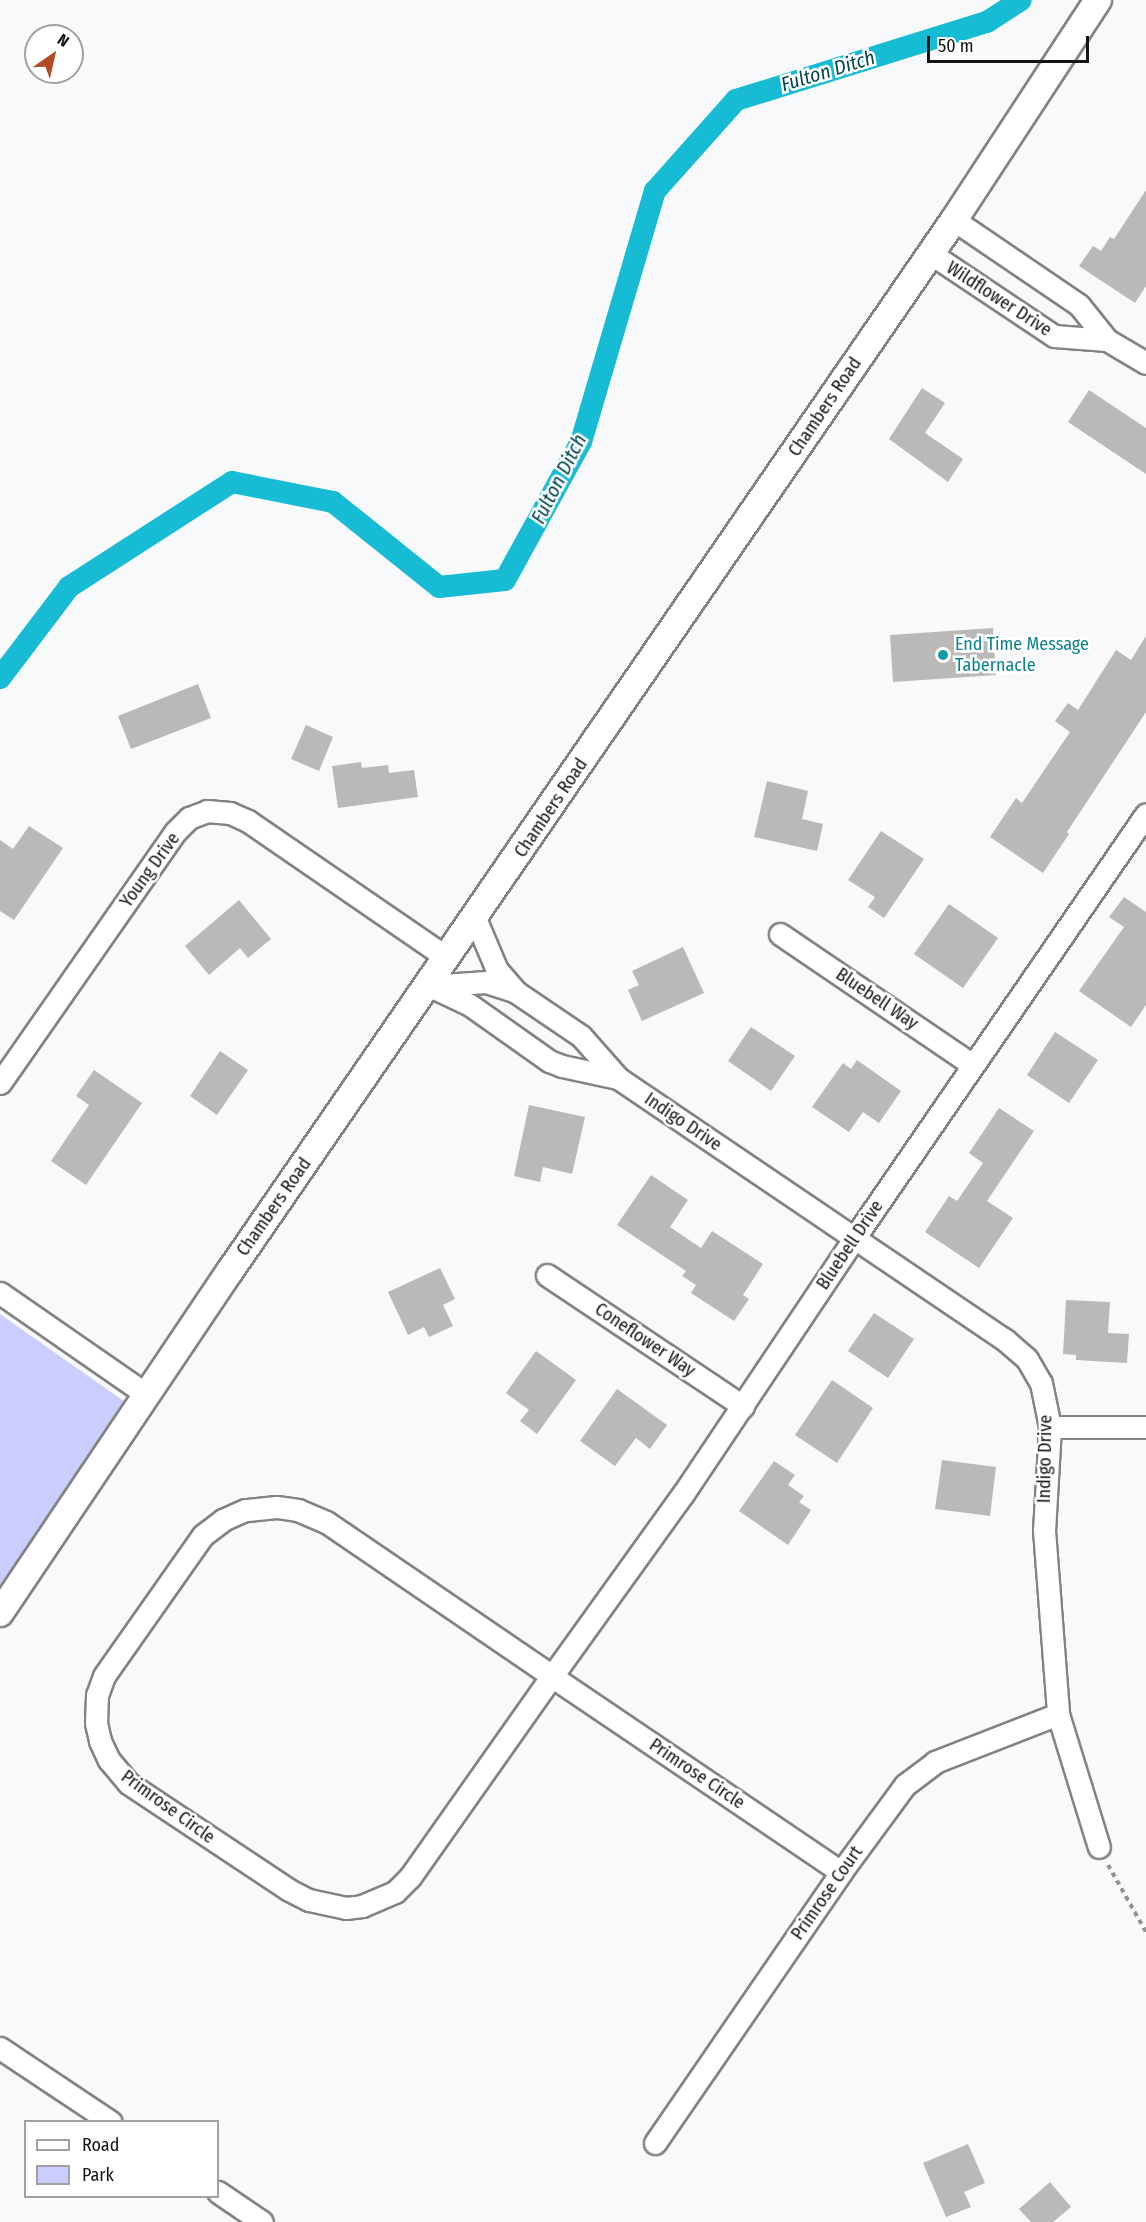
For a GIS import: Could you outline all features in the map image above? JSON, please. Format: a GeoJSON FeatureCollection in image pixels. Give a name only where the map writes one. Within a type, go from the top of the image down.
{"type":"FeatureCollection","features":[{"type":"Feature","properties":{"kind":"street","name":"Chambers Road"},"geometry":{"type":"LineString","coordinates":[[0,1613],[146,1394],[954,220],[1098,0]]}},
{"type":"Feature","properties":{"kind":"street","name":"Wildflower Drive"},"geometry":{"type":"LineString","coordinates":[[954,220],[1079,305],[1107,340],[1146,363]]}},
{"type":"Feature","properties":{"kind":"street","name":"Wildflower Drive"},"geometry":{"type":"LineString","coordinates":[[930,254],[1054,336],[1107,340]]}},
{"type":"Feature","properties":{"kind":"street","name":"Young Drive"},"geometry":{"type":"LineString","coordinates":[[0,1083],[175,832],[189,818],[207,811],[230,813],[248,821],[447,958]]}},
{"type":"Feature","properties":{"kind":"street","name":"Bluebell Drive"},"geometry":{"type":"LineString","coordinates":[[552,1676],[743,1406],[855,1237],[1146,814]]}},
{"type":"Feature","properties":{"kind":"street"},"geometry":{"type":"LineString","coordinates":[[475,918],[497,970],[516,992]]}},
{"type":"Feature","properties":{"kind":"street","name":"Bluebell Way"},"geometry":{"type":"LineString","coordinates":[[780,934],[973,1065]]}},
{"type":"Feature","properties":{"kind":"street"},"geometry":{"type":"LineString","coordinates":[[428,986],[486,982],[516,992]]}},
{"type":"Feature","properties":{"kind":"street","name":"Indigo Drive"},"geometry":{"type":"LineString","coordinates":[[428,986],[470,1005],[549,1061],[618,1078]]}},
{"type":"Feature","properties":{"kind":"street","name":"Indigo Drive"},"geometry":{"type":"LineString","coordinates":[[516,992],[581,1036],[618,1078],[1004,1339],[1027,1359],[1041,1383],[1050,1426],[1044,1530],[1058,1714],[1099,1847]]}},
{"type":"Feature","properties":{"kind":"street","name":"Coneflower Way"},"geometry":{"type":"LineString","coordinates":[[547,1275],[743,1406]]}},
{"type":"Feature","properties":{"kind":"street"},"geometry":{"type":"LineString","coordinates":[[0,1293],[146,1394]]}},
{"type":"Feature","properties":{"kind":"street"},"geometry":{"type":"LineString","coordinates":[[1050,1426],[1146,1427]]}},
{"type":"Feature","properties":{"kind":"street","name":"Primrose Circle"},"geometry":{"type":"LineString","coordinates":[[552,1676],[410,1877],[395,1892],[362,1906],[331,1906],[289,1890],[128,1783],[104,1751],[96,1723],[97,1695],[104,1676],[195,1544],[223,1520],[245,1510],[264,1507],[298,1510],[326,1522],[841,1872]]}},
{"type":"Feature","properties":{"kind":"street","name":"Primrose Court"},"geometry":{"type":"LineString","coordinates":[[656,2143],[891,1800],[918,1773],[957,1752],[1058,1714]]}},
{"type":"Feature","properties":{"kind":"street"},"geometry":{"type":"LineString","coordinates":[[0,2048],[109,2120]]}},
{"type":"Feature","properties":{"kind":"street"},"geometry":{"type":"LineString","coordinates":[[219,2193],[262,2222]]}},
{"type":"Feature","properties":{"kind":"path"},"geometry":{"type":"LineString","coordinates":[[1099,1847],[1146,1932]]}},
{"type":"Feature","properties":{"kind":"green space"},"geometry":{"type":"Polygon","coordinates":[[[0,1314],[135,1409],[0,1616],[0,1314]]]}},
{"type":"Feature","properties":{"kind":"building"},"geometry":{"type":"Polygon","coordinates":[[[1146,190],[1146,286],[1135,303],[1079,266],[1093,246],[1101,251],[1110,237],[1114,239],[1146,190]]]}},
{"type":"Feature","properties":{"kind":"building"},"geometry":{"type":"Polygon","coordinates":[[[922,388],[945,403],[925,433],[963,459],[948,482],[889,439],[922,388]]]}},
{"type":"Feature","properties":{"kind":"building"},"geometry":{"type":"Polygon","coordinates":[[[1089,390],[1146,428],[1146,474],[1068,422],[1089,390]]]}},
{"type":"Feature","properties":{"kind":"building","name":"End Time Message Tabernacle"},"geometry":{"type":"Polygon","coordinates":[[[993,628],[996,675],[893,682],[890,635],[993,628]]]}},
{"type":"Feature","properties":{"kind":"building"},"geometry":{"type":"Polygon","coordinates":[[[1146,636],[1146,712],[1067,832],[1069,834],[1043,873],[990,837],[1016,798],[1022,803],[1070,732],[1055,721],[1068,703],[1078,710],[1116,650],[1131,660],[1146,636]]]}},
{"type":"Feature","properties":{"kind":"building"},"geometry":{"type":"Polygon","coordinates":[[[198,684],[211,718],[131,749],[118,716],[198,684]]]}},
{"type":"Feature","properties":{"kind":"building"},"geometry":{"type":"Polygon","coordinates":[[[306,725],[333,737],[319,771],[291,759],[306,725]]]}},
{"type":"Feature","properties":{"kind":"building"},"geometry":{"type":"Polygon","coordinates":[[[361,762],[362,768],[388,765],[389,773],[414,770],[418,797],[338,808],[332,766],[361,762]]]}},
{"type":"Feature","properties":{"kind":"building"},"geometry":{"type":"Polygon","coordinates":[[[767,781],[808,791],[802,819],[823,824],[817,851],[754,837],[767,781]]]}},
{"type":"Feature","properties":{"kind":"building"},"geometry":{"type":"Polygon","coordinates":[[[29,826],[63,848],[14,920],[0,911],[0,840],[13,849],[29,826]]]}},
{"type":"Feature","properties":{"kind":"building"},"geometry":{"type":"Polygon","coordinates":[[[881,831],[924,859],[884,918],[868,907],[875,897],[848,880],[881,831]]]}},
{"type":"Feature","properties":{"kind":"building"},"geometry":{"type":"Polygon","coordinates":[[[1124,897],[1146,912],[1146,1005],[1131,1027],[1079,991],[1124,927],[1109,917],[1124,897]]]}},
{"type":"Feature","properties":{"kind":"building"},"geometry":{"type":"Polygon","coordinates":[[[239,900],[271,939],[248,958],[240,948],[209,975],[185,946],[239,900]]]}},
{"type":"Feature","properties":{"kind":"building"},"geometry":{"type":"Polygon","coordinates":[[[949,904],[998,938],[963,988],[914,954],[949,904]]]}},
{"type":"Feature","properties":{"kind":"building"},"geometry":{"type":"Polygon","coordinates":[[[683,947],[704,993],[642,1021],[628,990],[639,985],[632,971],[683,947]]]}},
{"type":"Feature","properties":{"kind":"building"},"geometry":{"type":"Polygon","coordinates":[[[751,1027],[795,1056],[771,1091],[728,1061],[751,1027]]]}},
{"type":"Feature","properties":{"kind":"building"},"geometry":{"type":"Polygon","coordinates":[[[1055,1032],[1098,1060],[1069,1103],[1027,1075],[1055,1032]]]}},
{"type":"Feature","properties":{"kind":"building"},"geometry":{"type":"Polygon","coordinates":[[[220,1051],[248,1070],[217,1115],[190,1096],[220,1051]]]}},
{"type":"Feature","properties":{"kind":"building"},"geometry":{"type":"Polygon","coordinates":[[[857,1060],[901,1091],[879,1123],[863,1112],[849,1132],[812,1107],[843,1063],[851,1069],[857,1060]]]}},
{"type":"Feature","properties":{"kind":"building"},"geometry":{"type":"Polygon","coordinates":[[[94,1070],[142,1103],[86,1185],[51,1161],[89,1105],[76,1096],[94,1070]]]}},
{"type":"Feature","properties":{"kind":"building"},"geometry":{"type":"Polygon","coordinates":[[[529,1105],[585,1117],[572,1174],[543,1167],[540,1182],[514,1176],[529,1105]]]}},
{"type":"Feature","properties":{"kind":"building"},"geometry":{"type":"Polygon","coordinates":[[[999,1108],[1034,1131],[987,1201],[1013,1218],[979,1268],[925,1232],[949,1196],[957,1201],[983,1163],[969,1153],[999,1108]]]}},
{"type":"Feature","properties":{"kind":"building"},"geometry":{"type":"Polygon","coordinates":[[[651,1175],[688,1200],[670,1227],[701,1248],[712,1231],[763,1264],[743,1295],[749,1299],[734,1321],[691,1293],[696,1285],[682,1276],[686,1271],[617,1225],[651,1175]]]}},
{"type":"Feature","properties":{"kind":"building"},"geometry":{"type":"Polygon","coordinates":[[[440,1268],[455,1299],[443,1305],[453,1326],[429,1337],[424,1327],[408,1335],[388,1292],[440,1268]]]}},
{"type":"Feature","properties":{"kind":"building"},"geometry":{"type":"Polygon","coordinates":[[[1066,1300],[1110,1302],[1108,1333],[1129,1334],[1127,1363],[1076,1360],[1076,1355],[1063,1354],[1066,1300]]]}},
{"type":"Feature","properties":{"kind":"building"},"geometry":{"type":"Polygon","coordinates":[[[874,1313],[914,1339],[888,1378],[848,1351],[874,1313]]]}},
{"type":"Feature","properties":{"kind":"building"},"geometry":{"type":"Polygon","coordinates":[[[536,1351],[576,1380],[537,1434],[520,1421],[529,1410],[506,1393],[536,1351]]]}},
{"type":"Feature","properties":{"kind":"building"},"geometry":{"type":"Polygon","coordinates":[[[832,1380],[873,1408],[837,1463],[795,1435],[832,1380]]]}},
{"type":"Feature","properties":{"kind":"building"},"geometry":{"type":"Polygon","coordinates":[[[617,1389],[667,1425],[650,1449],[636,1438],[615,1466],[580,1441],[617,1389]]]}},
{"type":"Feature","properties":{"kind":"building"},"geometry":{"type":"Polygon","coordinates":[[[942,1460],[996,1467],[990,1516],[935,1509],[942,1460]]]}},
{"type":"Feature","properties":{"kind":"building"},"geometry":{"type":"Polygon","coordinates":[[[774,1461],[795,1475],[788,1485],[804,1496],[799,1502],[811,1510],[788,1545],[739,1511],[774,1461]]]}},
{"type":"Feature","properties":{"kind":"building"},"geometry":{"type":"Polygon","coordinates":[[[968,2144],[985,2183],[964,2192],[971,2207],[946,2217],[923,2163],[968,2144]]]}},
{"type":"Feature","properties":{"kind":"building"},"geometry":{"type":"Polygon","coordinates":[[[1050,2182],[1071,2207],[1053,2222],[1031,2222],[1019,2209],[1050,2182]]]}},
{"type":"Feature","properties":{"kind":"waterway","name":"Fulton Ditch"},"geometry":{"type":"LineString","coordinates":[[0,678],[69,587],[232,482],[333,502],[439,587],[505,580],[581,442],[655,191],[736,100],[987,22],[1021,0]]}},
{"type":"Feature","properties":{"kind":"place","name":"End Time Message Tabernacle"},"geometry":{"type":"Point","coordinates":[943,655]}}]}
